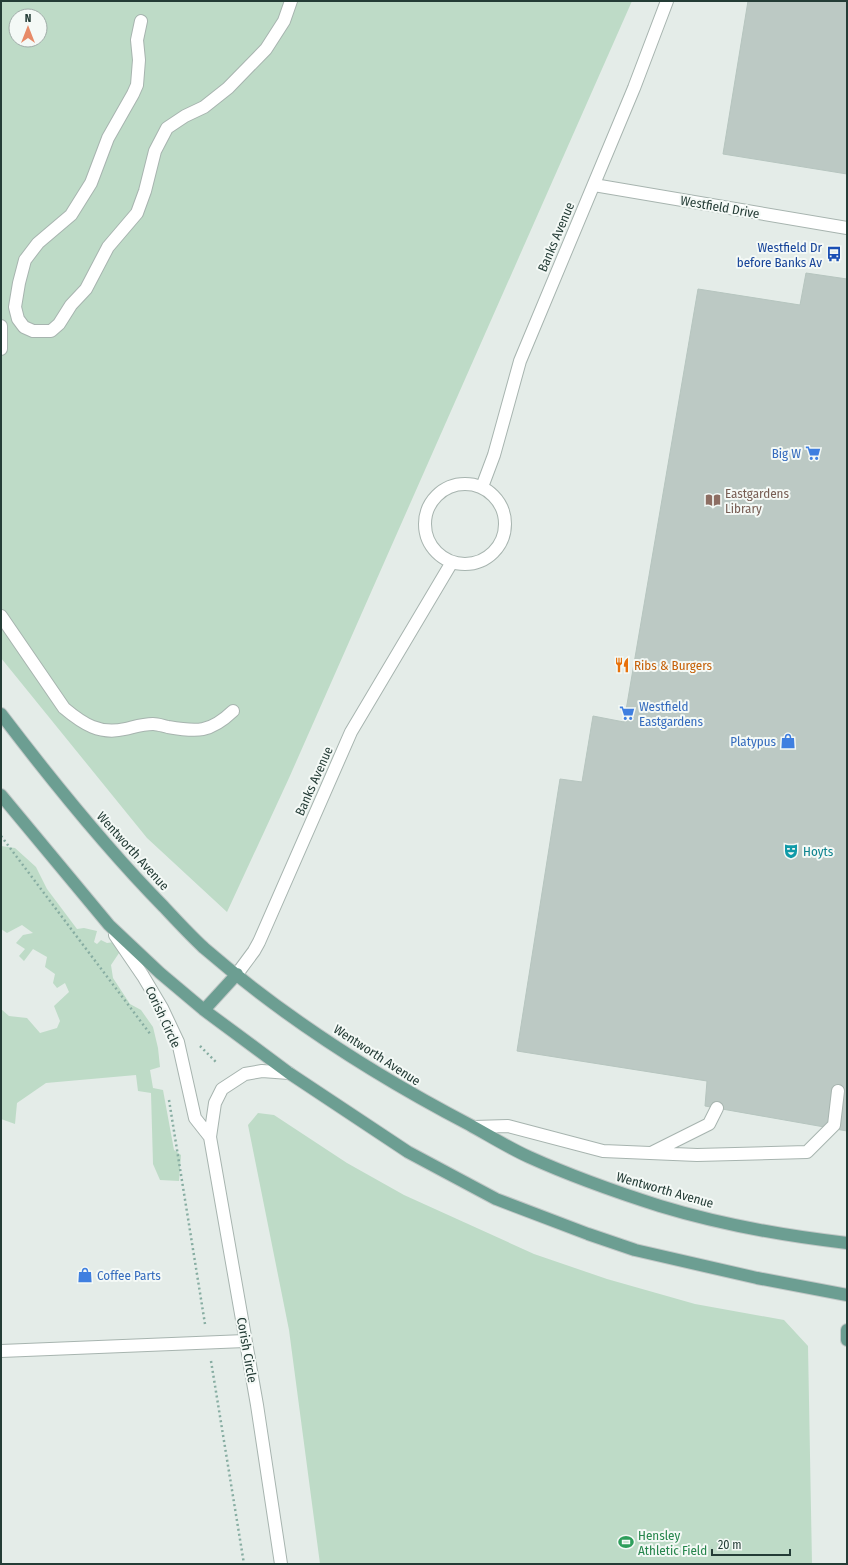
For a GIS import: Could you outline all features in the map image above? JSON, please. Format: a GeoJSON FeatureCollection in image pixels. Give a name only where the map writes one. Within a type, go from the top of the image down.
{"type":"FeatureCollection","features":[{"type":"Feature","properties":{"kind":"main road","name":"Wentworth Avenue"},"geometry":{"type":"LineString","coordinates":[[1,714],[31,754],[130,873],[203,946],[237,974],[313,1031],[366,1067],[416,1097],[529,1157],[604,1187],[661,1206],[727,1222],[814,1239],[847,1243]]}},
{"type":"Feature","properties":{"kind":"main road"},"geometry":{"type":"LineString","coordinates":[[1,795],[109,925],[204,1010],[289,1073],[408,1152],[496,1199],[588,1234],[641,1251],[743,1276],[847,1295]]}},
{"type":"Feature","properties":{"kind":"main road","name":"Banks Avenue"},"geometry":{"type":"LineString","coordinates":[[204,1010],[237,974]]}},
{"type":"Feature","properties":{"kind":"main road"},"geometry":{"type":"LineString","coordinates":[[847,1330],[847,1340]]}},
{"type":"Feature","properties":{"kind":"street"},"geometry":{"type":"LineString","coordinates":[[141,21],[137,40],[139,60],[137,84],[133,94],[108,138],[90,183],[72,215],[38,243],[25,260],[19,282],[15,307],[18,319],[24,327],[33,331],[51,331],[59,324],[71,305],[86,288],[108,247],[137,213],[145,191],[155,150],[167,128],[204,106],[228,88],[266,49],[284,21],[291,1]]}},
{"type":"Feature","properties":{"kind":"street","name":"Banks Avenue"},"geometry":{"type":"LineString","coordinates":[[482,487],[496,448],[520,361],[634,88],[668,1]]}},
{"type":"Feature","properties":{"kind":"street","name":"Westfield Drive"},"geometry":{"type":"LineString","coordinates":[[594,185],[847,228]]}},
{"type":"Feature","properties":{"kind":"street"},"geometry":{"type":"LineString","coordinates":[[1,326],[1,349]]}},
{"type":"Feature","properties":{"kind":"street"},"geometry":{"type":"LineString","coordinates":[[458,484],[470,484],[482,487],[492,494],[500,504],[505,516],[505,533],[498,548],[485,559],[469,564],[452,562],[442,557],[433,549],[427,539],[424,527],[425,515],[430,504],[437,495],[447,488],[458,484]]}},
{"type":"Feature","properties":{"kind":"street","name":"Banks Avenue"},"geometry":{"type":"LineString","coordinates":[[237,974],[254,952],[259,942],[351,732],[452,562]]}},
{"type":"Feature","properties":{"kind":"street"},"geometry":{"type":"LineString","coordinates":[[1,616],[64,708],[74,717],[104,732],[115,732],[153,724],[194,731],[204,730],[215,725],[232,711]]}},
{"type":"Feature","properties":{"kind":"street","name":"Corish Circle"},"geometry":{"type":"LineString","coordinates":[[109,925],[143,976],[162,1008],[178,1042],[195,1118],[210,1137]]}},
{"type":"Feature","properties":{"kind":"street","name":"Corish Circle"},"geometry":{"type":"LineString","coordinates":[[281,1564],[246,1341],[210,1137],[215,1103],[222,1089],[245,1074],[262,1071],[289,1073]]}},
{"type":"Feature","properties":{"kind":"street"},"geometry":{"type":"LineString","coordinates":[[474,1128],[508,1126],[603,1151],[697,1155],[807,1152],[834,1125],[838,1091]]}},
{"type":"Feature","properties":{"kind":"street"},"geometry":{"type":"LineString","coordinates":[[652,1153],[709,1124],[717,1108]]}},
{"type":"Feature","properties":{"kind":"street"},"geometry":{"type":"LineString","coordinates":[[1,1351],[246,1341]]}},
{"type":"Feature","properties":{"kind":"path"},"geometry":{"type":"LineString","coordinates":[[1,836],[156,1041]]}},
{"type":"Feature","properties":{"kind":"path"},"geometry":{"type":"LineString","coordinates":[[197,1043],[216,1062]]}},
{"type":"Feature","properties":{"kind":"path"},"geometry":{"type":"LineString","coordinates":[[168,1094],[244,1564]]}},
{"type":"Feature","properties":{"kind":"green space"},"geometry":{"type":"Polygon","coordinates":[[[1,1],[632,1],[289,778],[227,912],[147,838],[1,658],[1,1]]]}},
{"type":"Feature","properties":{"kind":"green space"},"geometry":{"type":"Polygon","coordinates":[[[1,846],[15,848],[36,867],[47,889],[77,929],[84,928],[97,931],[94,942],[97,944],[101,940],[107,943],[114,942],[121,950],[111,965],[113,978],[130,1004],[141,1010],[153,1027],[158,1048],[160,1067],[150,1070],[153,1088],[163,1090],[174,1150],[181,1155],[179,1181],[160,1180],[153,1164],[151,1093],[138,1091],[136,1075],[46,1083],[17,1103],[15,1124],[1,1119],[1,1009],[9,1016],[27,1018],[40,1033],[57,1028],[60,1021],[54,1006],[69,992],[65,983],[57,988],[53,983],[55,974],[45,967],[47,957],[33,949],[24,961],[19,956],[25,949],[16,943],[23,935],[33,933],[22,925],[7,933],[1,929],[1,846]]]}},
{"type":"Feature","properties":{"kind":"green space"},"geometry":{"type":"Polygon","coordinates":[[[258,1113],[274,1115],[347,1163],[404,1195],[534,1254],[607,1279],[695,1304],[784,1320],[808,1346],[812,1564],[320,1564],[289,1330],[248,1125],[258,1113]]]}},
{"type":"Feature","properties":{"kind":"building"},"geometry":{"type":"Polygon","coordinates":[[[748,1],[847,1],[847,174],[723,154],[748,1]]]}},
{"type":"Feature","properties":{"kind":"building","name":"Westfield Eastgardens"},"geometry":{"type":"Polygon","coordinates":[[[806,273],[847,279],[847,1131],[705,1106],[707,1081],[517,1051],[560,779],[582,782],[593,716],[624,722],[698,289],[800,305],[806,273]]]}},
{"type":"Feature","properties":{"kind":"place","name":"Westfield Dr before Banks Av"},"geometry":{"type":"Point","coordinates":[834,254]}},
{"type":"Feature","properties":{"kind":"place","name":"Big W"},"geometry":{"type":"Point","coordinates":[813,453]}},
{"type":"Feature","properties":{"kind":"place","name":"Eastgardens Library"},"geometry":{"type":"Point","coordinates":[713,500]}},
{"type":"Feature","properties":{"kind":"place","name":"Ribs & Burgers"},"geometry":{"type":"Point","coordinates":[622,665]}},
{"type":"Feature","properties":{"kind":"place","name":"Westfield Eastgardens"},"geometry":{"type":"Point","coordinates":[627,713]}},
{"type":"Feature","properties":{"kind":"place","name":"Platypus"},"geometry":{"type":"Point","coordinates":[788,741]}},
{"type":"Feature","properties":{"kind":"place","name":"Hoyts"},"geometry":{"type":"Point","coordinates":[791,851]}},
{"type":"Feature","properties":{"kind":"place","name":"Coffee Parts"},"geometry":{"type":"Point","coordinates":[85,1275]}},
{"type":"Feature","properties":{"kind":"place","name":"Hensley Athletic Field"},"geometry":{"type":"Point","coordinates":[626,1542]}}]}
